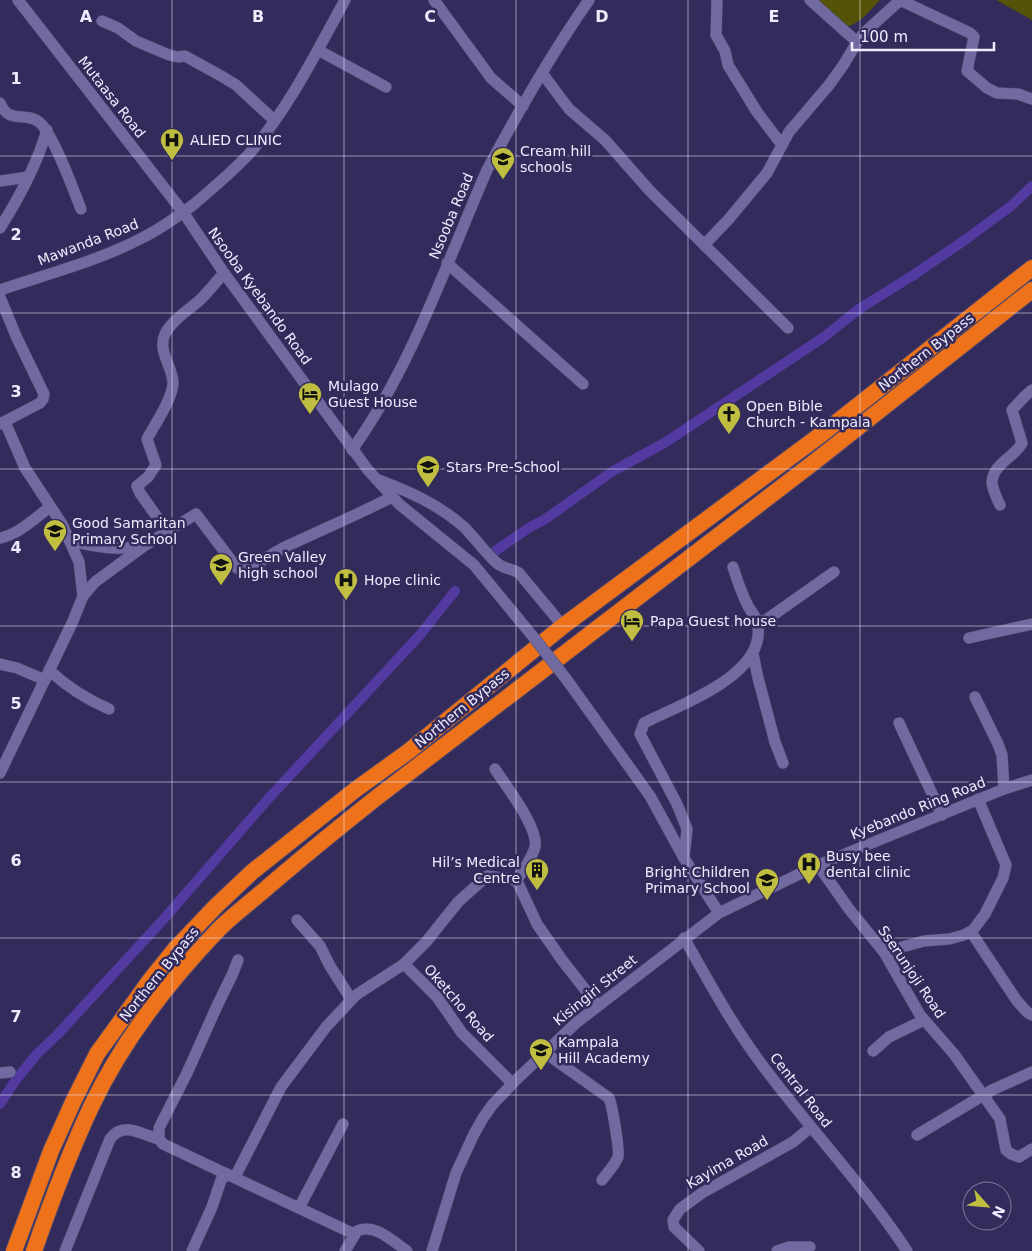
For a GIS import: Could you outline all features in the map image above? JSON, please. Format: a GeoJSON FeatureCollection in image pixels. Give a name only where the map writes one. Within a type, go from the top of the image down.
{"type":"FeatureCollection","features":[{"type":"Feature","properties":{"kind":"highway","name":"Northern Bypass"},"geometry":{"type":"LineString","coordinates":[[14,1251],[51,1151],[97,1054],[151,978],[176,948],[216,906],[252,872],[355,790],[409,751],[564,626],[823,433],[1032,268]]}},
{"type":"Feature","properties":{"kind":"highway","name":"Northern Bypass"},"geometry":{"type":"LineString","coordinates":[[34,1251],[59,1180],[91,1106],[115,1062],[144,1017],[178,974],[220,928],[306,854],[376,798],[813,463],[1032,290]]}},
{"type":"Feature","properties":{"kind":"street","name":"Mutaasa Road"},"geometry":{"type":"LineString","coordinates":[[18,0],[183,212]]}},
{"type":"Feature","properties":{"kind":"street","name":"Mawanda Road"},"geometry":{"type":"LineString","coordinates":[[0,290],[93,259],[131,244],[183,212],[208,192],[248,154],[274,120],[295,90],[345,0]]}},
{"type":"Feature","properties":{"kind":"street"},"geometry":{"type":"LineString","coordinates":[[434,0],[492,78],[523,106]]}},
{"type":"Feature","properties":{"kind":"street","name":"Nsooba Road"},"geometry":{"type":"LineString","coordinates":[[352,450],[373,420],[420,327],[487,170],[542,73],[589,0]]}},
{"type":"Feature","properties":{"kind":"street"},"geometry":{"type":"LineString","coordinates":[[717,0],[716,38],[725,51],[728,65],[757,112],[782,145]]}},
{"type":"Feature","properties":{"kind":"street"},"geometry":{"type":"LineString","coordinates":[[810,0],[857,42]]}},
{"type":"Feature","properties":{"kind":"street"},"geometry":{"type":"LineString","coordinates":[[704,245],[728,220],[767,173],[793,127],[839,71],[864,33],[897,3],[902,1],[970,32],[974,37],[967,71],[987,88],[997,93],[1018,94],[1032,99]]}},
{"type":"Feature","properties":{"kind":"street"},"geometry":{"type":"LineString","coordinates":[[102,20],[118,28],[136,41],[178,57],[185,56],[223,76],[236,85],[274,120]]}},
{"type":"Feature","properties":{"kind":"street"},"geometry":{"type":"LineString","coordinates":[[318,50],[386,87]]}},
{"type":"Feature","properties":{"kind":"street"},"geometry":{"type":"LineString","coordinates":[[542,73],[569,109],[605,140],[650,191],[788,328]]}},
{"type":"Feature","properties":{"kind":"street"},"geometry":{"type":"LineString","coordinates":[[0,103],[4,115],[34,119],[47,130],[81,209]]}},
{"type":"Feature","properties":{"kind":"street"},"geometry":{"type":"LineString","coordinates":[[0,228],[40,153],[47,130]]}},
{"type":"Feature","properties":{"kind":"street"},"geometry":{"type":"LineString","coordinates":[[0,181],[28,177]]}},
{"type":"Feature","properties":{"kind":"street","name":"Nsooba Kyebando Road"},"geometry":{"type":"LineString","coordinates":[[183,212],[224,273],[374,478],[392,497],[474,565],[535,639],[650,796],[684,858]]}},
{"type":"Feature","properties":{"kind":"street"},"geometry":{"type":"LineString","coordinates":[[447,263],[583,384]]}},
{"type":"Feature","properties":{"kind":"street"},"geometry":{"type":"LineString","coordinates":[[167,531],[137,486],[148,477],[156,465],[147,439],[169,398],[173,384],[171,370],[164,354],[164,335],[176,320],[203,297],[224,273]]}},
{"type":"Feature","properties":{"kind":"street"},"geometry":{"type":"LineString","coordinates":[[0,297],[16,336],[44,394],[40,403],[3,423],[25,468],[62,524],[70,541],[79,562],[83,596]]}},
{"type":"Feature","properties":{"kind":"street"},"geometry":{"type":"LineString","coordinates":[[1000,505],[992,484],[994,475],[998,467],[1022,443],[1012,410],[1032,390]]}},
{"type":"Feature","properties":{"kind":"street"},"geometry":{"type":"LineString","coordinates":[[374,478],[412,492],[438,507],[462,526],[484,552],[501,566],[513,569],[519,573],[564,626]]}},
{"type":"Feature","properties":{"kind":"street"},"geometry":{"type":"LineString","coordinates":[[0,773],[73,622],[83,596],[95,582],[144,546],[196,514],[236,568],[243,571],[252,568],[284,548],[356,516],[392,497]]}},
{"type":"Feature","properties":{"kind":"street"},"geometry":{"type":"LineString","coordinates":[[0,538],[16,532],[50,507]]}},
{"type":"Feature","properties":{"kind":"street"},"geometry":{"type":"LineString","coordinates":[[70,541],[115,550],[144,546]]}},
{"type":"Feature","properties":{"kind":"street"},"geometry":{"type":"LineString","coordinates":[[733,567],[759,629],[753,654],[775,742],[783,763]]}},
{"type":"Feature","properties":{"kind":"street"},"geometry":{"type":"LineString","coordinates":[[757,622],[766,620],[834,572]]}},
{"type":"Feature","properties":{"kind":"street"},"geometry":{"type":"LineString","coordinates":[[969,638],[1032,624]]}},
{"type":"Feature","properties":{"kind":"street"},"geometry":{"type":"LineString","coordinates":[[719,912],[684,858],[687,829],[677,804],[640,734],[644,723],[698,697],[727,679],[739,670],[753,654]]}},
{"type":"Feature","properties":{"kind":"street"},"geometry":{"type":"LineString","coordinates":[[0,664],[47,675],[90,701],[109,709]]}},
{"type":"Feature","properties":{"kind":"street"},"geometry":{"type":"LineString","coordinates":[[976,697],[1002,755],[1004,789]]}},
{"type":"Feature","properties":{"kind":"street"},"geometry":{"type":"LineString","coordinates":[[899,723],[942,815]]}},
{"type":"Feature","properties":{"kind":"street"},"geometry":{"type":"LineString","coordinates":[[496,769],[529,822],[535,839],[533,852],[516,881]]}},
{"type":"Feature","properties":{"kind":"street","name":"Kyebando Ring Road"},"geometry":{"type":"LineString","coordinates":[[684,938],[719,912],[818,864],[1004,789],[1032,780]]}},
{"type":"Feature","properties":{"kind":"street"},"geometry":{"type":"LineString","coordinates":[[884,952],[924,941],[954,938],[971,932],[985,914],[1004,878],[1006,865],[978,800]]}},
{"type":"Feature","properties":{"kind":"street","name":"Sserunjoji Road"},"geometry":{"type":"LineString","coordinates":[[818,864],[849,909],[884,952],[924,1020],[945,1043],[1002,1123],[1006,1150],[1019,1157],[1032,1149]]}},
{"type":"Feature","properties":{"kind":"street"},"geometry":{"type":"LineString","coordinates":[[192,1251],[212,1207],[219,1186],[231,1176],[281,1087],[326,1027],[351,1000],[404,964],[426,942],[458,902],[485,877],[495,876],[516,881]]}},
{"type":"Feature","properties":{"kind":"street"},"geometry":{"type":"LineString","coordinates":[[516,881],[537,924],[598,1006]]}},
{"type":"Feature","properties":{"kind":"street"},"geometry":{"type":"LineString","coordinates":[[297,920],[320,946],[340,984],[351,1000]]}},
{"type":"Feature","properties":{"kind":"street"},"geometry":{"type":"LineString","coordinates":[[971,932],[1017,1001],[1027,1012],[1032,1014]]}},
{"type":"Feature","properties":{"kind":"street","name":"Kisingiri Street"},"geometry":{"type":"LineString","coordinates":[[432,1251],[456,1173],[483,1118],[512,1083],[544,1052],[598,1006],[684,938]]}},
{"type":"Feature","properties":{"kind":"street","name":"Central Road"},"geometry":{"type":"LineString","coordinates":[[684,938],[736,1027],[758,1060],[907,1251]]}},
{"type":"Feature","properties":{"kind":"street"},"geometry":{"type":"LineString","coordinates":[[159,1139],[160,1128],[234,974],[238,960]]}},
{"type":"Feature","properties":{"kind":"street","name":"Oketcho Road"},"geometry":{"type":"LineString","coordinates":[[404,964],[437,998],[462,1033],[512,1083]]}},
{"type":"Feature","properties":{"kind":"street"},"geometry":{"type":"LineString","coordinates":[[874,1051],[889,1037],[924,1020]]}},
{"type":"Feature","properties":{"kind":"street"},"geometry":{"type":"LineString","coordinates":[[544,1052],[609,1098],[620,1151],[618,1158],[602,1180]]}},
{"type":"Feature","properties":{"kind":"street"},"geometry":{"type":"LineString","coordinates":[[916,1135],[983,1095],[1032,1072]]}},
{"type":"Feature","properties":{"kind":"street"},"geometry":{"type":"LineString","coordinates":[[300,1208],[344,1124]]}},
{"type":"Feature","properties":{"kind":"street","name":"Kayima Road"},"geometry":{"type":"LineString","coordinates":[[699,1251],[674,1227],[673,1220],[680,1209],[702,1193],[793,1142],[810,1128]]}},
{"type":"Feature","properties":{"kind":"street"},"geometry":{"type":"LineString","coordinates":[[65,1251],[110,1139],[115,1132],[122,1129],[159,1139],[163,1144],[354,1234]]}},
{"type":"Feature","properties":{"kind":"street"},"geometry":{"type":"LineString","coordinates":[[345,1251],[354,1234],[363,1228],[377,1231],[406,1251]]}},
{"type":"Feature","properties":{"kind":"street"},"geometry":{"type":"LineString","coordinates":[[777,1251],[789,1247],[810,1246]]}},
{"type":"Feature","properties":{"kind":"shaded area"},"geometry":{"type":"Polygon","coordinates":[[[814,0],[880,0],[860,20],[844,27],[814,0]]]}},
{"type":"Feature","properties":{"kind":"shaded area"},"geometry":{"type":"Polygon","coordinates":[[[996,0],[1032,0],[1032,20],[996,0]]]}},
{"type":"Feature","properties":{"kind":"waterway"},"geometry":{"type":"LineString","coordinates":[[491,554],[530,527],[544,520],[613,471],[666,442],[824,337],[859,309],[965,240],[1011,206],[1032,186]]}},
{"type":"Feature","properties":{"kind":"waterway"},"geometry":{"type":"LineString","coordinates":[[0,1104],[15,1081],[37,1054],[58,1034],[162,921],[268,799],[419,636],[455,591]]}},
{"type":"Feature","properties":{"kind":"place","name":"ALIED CLINIC"},"geometry":{"type":"Point","coordinates":[172,161]}},
{"type":"Feature","properties":{"kind":"place","name":"Cream hill schools"},"geometry":{"type":"Point","coordinates":[503,180]}},
{"type":"Feature","properties":{"kind":"place","name":"Mulago Guest House"},"geometry":{"type":"Point","coordinates":[310,415]}},
{"type":"Feature","properties":{"kind":"place","name":"Open Bible Church - Kampala"},"geometry":{"type":"Point","coordinates":[729,435]}},
{"type":"Feature","properties":{"kind":"place","name":"Stars Pre-School"},"geometry":{"type":"Point","coordinates":[428,488]}},
{"type":"Feature","properties":{"kind":"place","name":"Good Samaritan Primary School"},"geometry":{"type":"Point","coordinates":[55,552]}},
{"type":"Feature","properties":{"kind":"place","name":"Green Valley high school"},"geometry":{"type":"Point","coordinates":[221,586]}},
{"type":"Feature","properties":{"kind":"place","name":"Hope clinic"},"geometry":{"type":"Point","coordinates":[346,601]}},
{"type":"Feature","properties":{"kind":"place","name":"Papa Guest house"},"geometry":{"type":"Point","coordinates":[632,642]}},
{"type":"Feature","properties":{"kind":"place","name":"Busy bee dental clinic"},"geometry":{"type":"Point","coordinates":[809,885]}},
{"type":"Feature","properties":{"kind":"place","name":"Hil’s Medical Centre"},"geometry":{"type":"Point","coordinates":[537,891]}},
{"type":"Feature","properties":{"kind":"place","name":"Bright Children Primary School"},"geometry":{"type":"Point","coordinates":[767,901]}},
{"type":"Feature","properties":{"kind":"place","name":"Kampala Hill Academy"},"geometry":{"type":"Point","coordinates":[541,1071]}}]}
